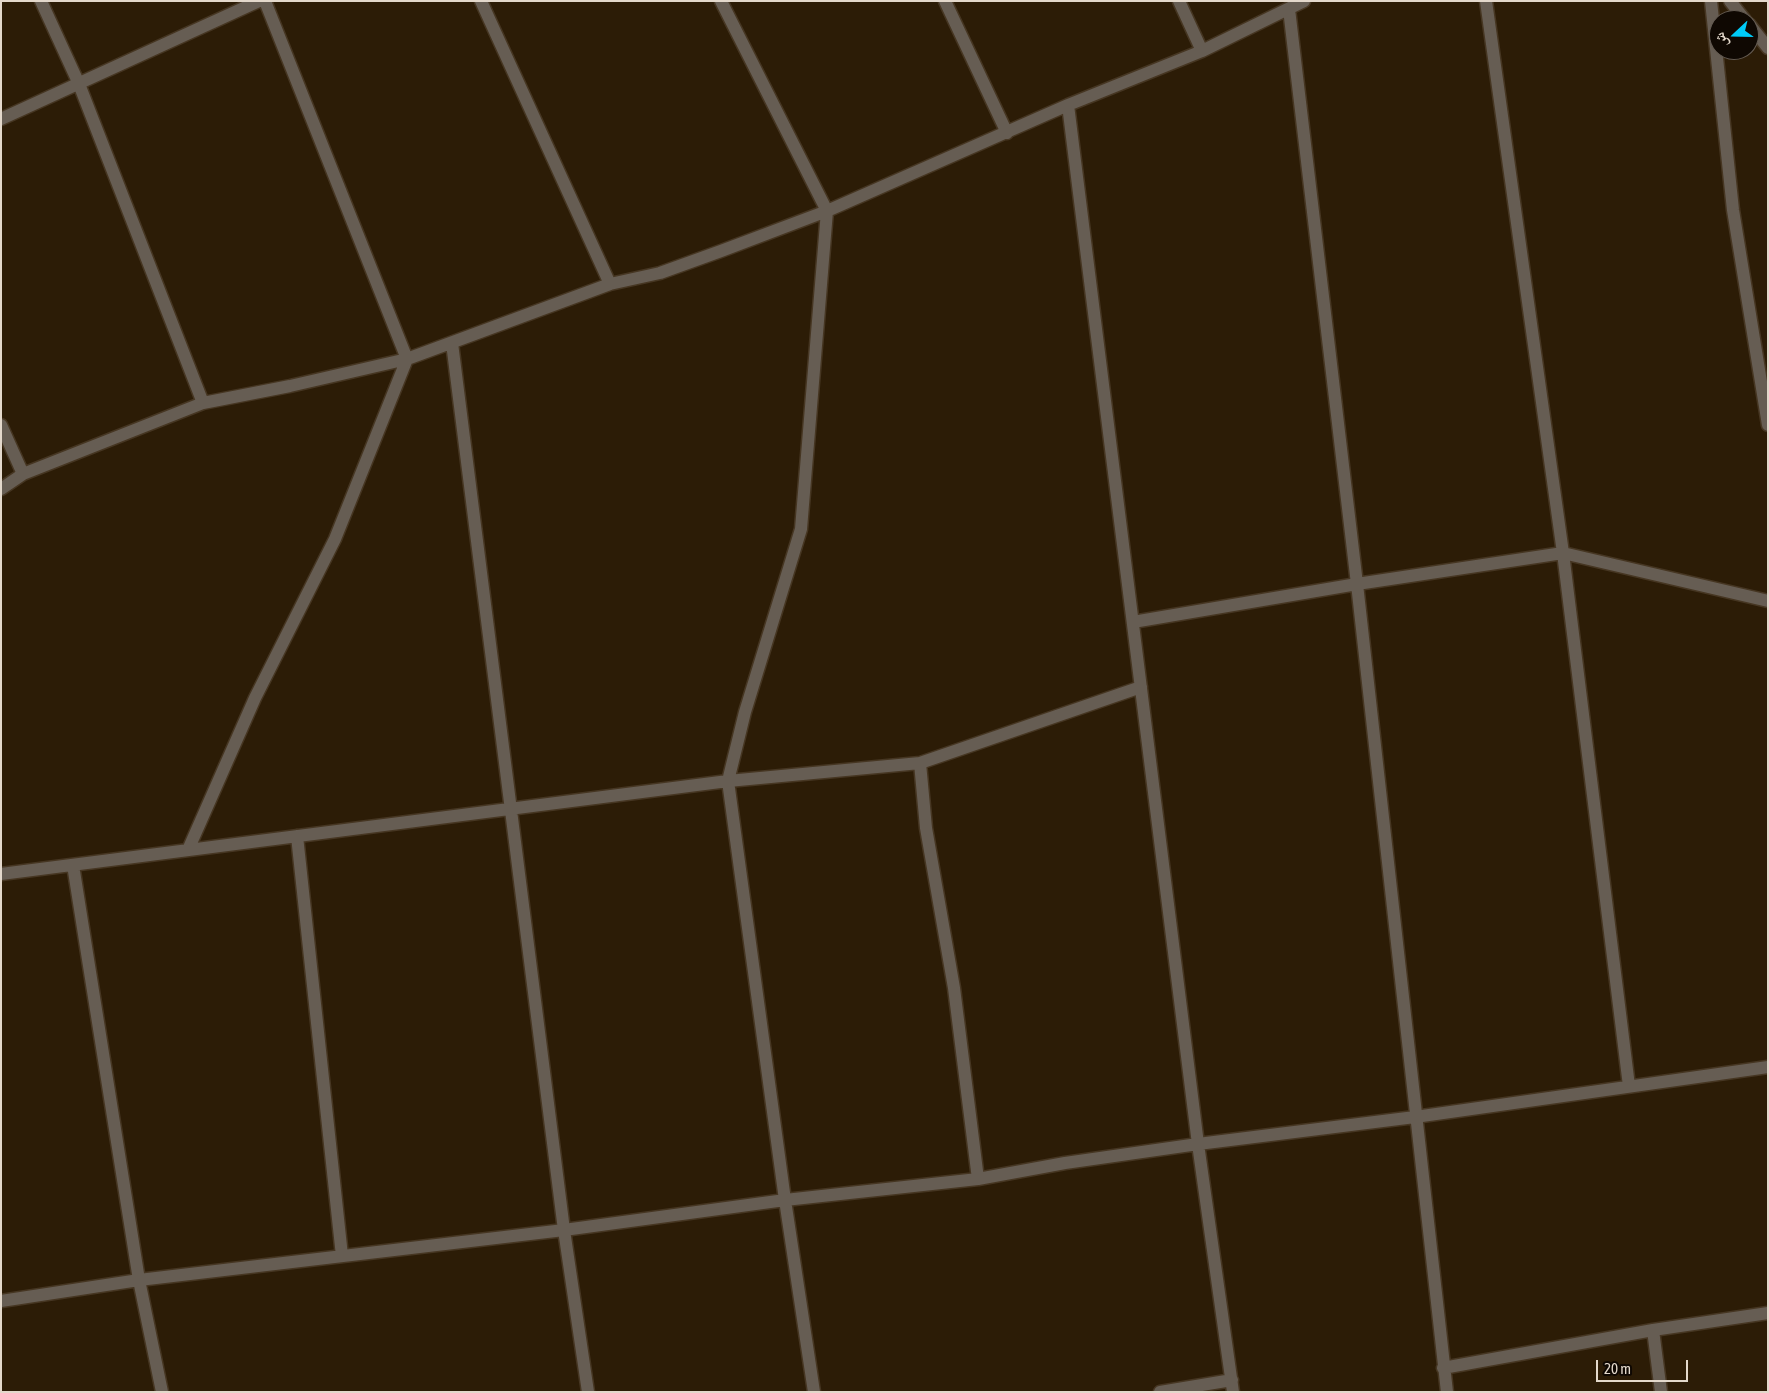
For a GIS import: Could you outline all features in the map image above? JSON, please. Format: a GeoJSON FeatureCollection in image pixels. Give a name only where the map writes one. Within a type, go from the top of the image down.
{"type":"FeatureCollection","features":[{"type":"Feature","properties":{"kind":"street"},"geometry":{"type":"LineString","coordinates":[[41,1],[79,84],[203,403]]}},
{"type":"Feature","properties":{"kind":"street"},"geometry":{"type":"LineString","coordinates":[[1,119],[259,1]]}},
{"type":"Feature","properties":{"kind":"street"},"geometry":{"type":"LineString","coordinates":[[188,850],[255,698],[336,540],[407,359],[265,1]]}},
{"type":"Feature","properties":{"kind":"street"},"geometry":{"type":"LineString","coordinates":[[481,1],[610,284]]}},
{"type":"Feature","properties":{"kind":"street"},"geometry":{"type":"LineString","coordinates":[[721,1],[827,211],[801,529],[745,712],[728,781],[785,1200],[814,1392]]}},
{"type":"Feature","properties":{"kind":"street"},"geometry":{"type":"LineString","coordinates":[[945,1],[1006,133]]}},
{"type":"Feature","properties":{"kind":"street"},"geometry":{"type":"LineString","coordinates":[[1179,1],[1202,51]]}},
{"type":"Feature","properties":{"kind":"street"},"geometry":{"type":"LineString","coordinates":[[1,489],[23,474],[203,403],[290,386],[407,359],[569,298],[610,284],[660,273],[827,211],[1068,105],[1202,51],[1304,1]]}},
{"type":"Feature","properties":{"kind":"street"},"geometry":{"type":"LineString","coordinates":[[1486,1],[1563,553],[1629,1086]]}},
{"type":"Feature","properties":{"kind":"street"},"geometry":{"type":"LineString","coordinates":[[1711,1],[1733,210],[1768,425]]}},
{"type":"Feature","properties":{"kind":"street"},"geometry":{"type":"LineString","coordinates":[[1289,9],[1447,1392]]}},
{"type":"Feature","properties":{"kind":"street"},"geometry":{"type":"LineString","coordinates":[[1759,37],[1768,48]]}},
{"type":"Feature","properties":{"kind":"street"},"geometry":{"type":"LineString","coordinates":[[1068,105],[1198,1144],[1232,1386],[1160,1392]]}},
{"type":"Feature","properties":{"kind":"street"},"geometry":{"type":"LineString","coordinates":[[452,343],[564,1230],[588,1392]]}},
{"type":"Feature","properties":{"kind":"street"},"geometry":{"type":"LineString","coordinates":[[1,425],[23,474]]}},
{"type":"Feature","properties":{"kind":"street"},"geometry":{"type":"LineString","coordinates":[[1133,622],[1356,584],[1563,553],[1768,601]]}},
{"type":"Feature","properties":{"kind":"street"},"geometry":{"type":"LineString","coordinates":[[1,874],[728,781],[920,763],[1141,687]]}},
{"type":"Feature","properties":{"kind":"street"},"geometry":{"type":"LineString","coordinates":[[920,763],[926,828],[954,988],[978,1179]]}},
{"type":"Feature","properties":{"kind":"street"},"geometry":{"type":"LineString","coordinates":[[297,836],[342,1256]]}},
{"type":"Feature","properties":{"kind":"street"},"geometry":{"type":"LineString","coordinates":[[73,865],[139,1280],[162,1392]]}},
{"type":"Feature","properties":{"kind":"street"},"geometry":{"type":"LineString","coordinates":[[1,1301],[139,1280],[564,1230],[785,1200],[978,1179],[1065,1163],[1198,1144],[1416,1117],[1768,1067]]}},
{"type":"Feature","properties":{"kind":"street"},"geometry":{"type":"LineString","coordinates":[[1443,1368],[1654,1330],[1768,1312]]}},
{"type":"Feature","properties":{"kind":"street"},"geometry":{"type":"LineString","coordinates":[[1654,1330],[1661,1392]]}}]}
